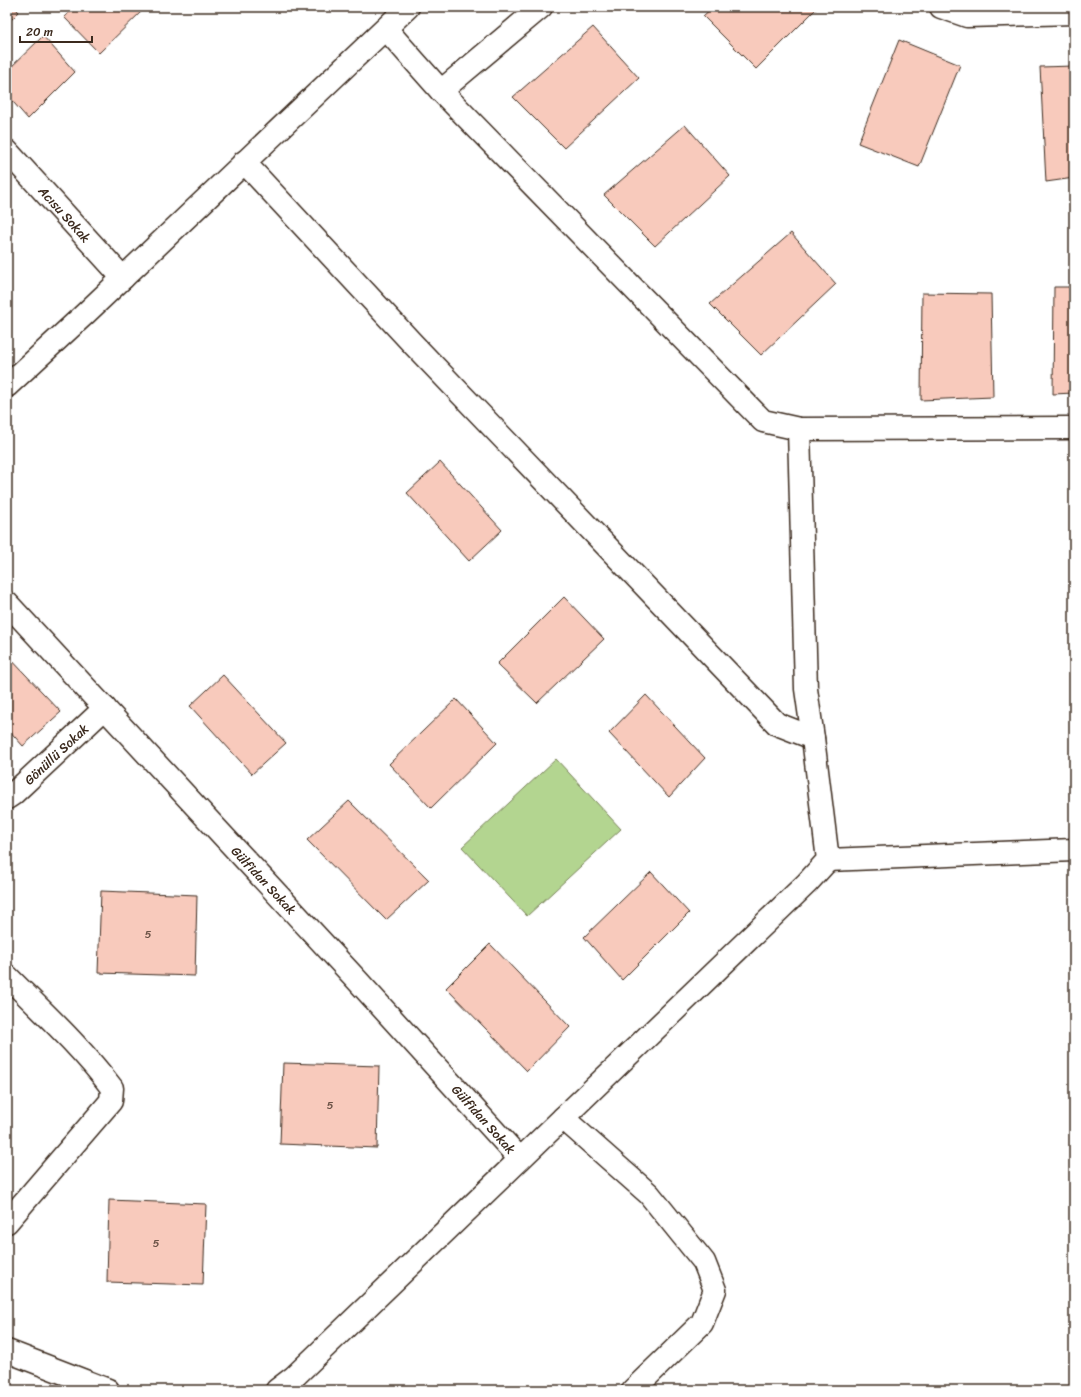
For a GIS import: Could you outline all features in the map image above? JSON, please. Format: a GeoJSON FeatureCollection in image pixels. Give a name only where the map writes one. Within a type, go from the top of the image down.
{"type":"FeatureCollection","features":[{"type":"Feature","properties":{"kind":"street"},"geometry":{"type":"LineString","coordinates":[[7,386],[408,7]]}},
{"type":"Feature","properties":{"kind":"street"},"geometry":{"type":"LineString","coordinates":[[441,91],[541,7]]}},
{"type":"Feature","properties":{"kind":"street"},"geometry":{"type":"LineString","coordinates":[[941,7],[967,16],[1074,13]]}},
{"type":"Feature","properties":{"kind":"street"},"geometry":{"type":"LineString","coordinates":[[386,29],[441,91],[763,421],[799,430],[1074,428]]}},
{"type":"Feature","properties":{"kind":"street","name":"Acısu Sokak"},"geometry":{"type":"LineString","coordinates":[[7,150],[123,278]]}},
{"type":"Feature","properties":{"kind":"street"},"geometry":{"type":"LineString","coordinates":[[244,162],[413,344],[777,724],[813,738]]}},
{"type":"Feature","properties":{"kind":"street"},"geometry":{"type":"LineString","coordinates":[[799,430],[806,689],[828,860]]}},
{"type":"Feature","properties":{"kind":"street","name":"Gülfidan Sokak"},"geometry":{"type":"LineString","coordinates":[[7,603],[520,1159]]}},
{"type":"Feature","properties":{"kind":"street","name":"Gönüllü Sokak"},"geometry":{"type":"LineString","coordinates":[[7,798],[105,708]]}},
{"type":"Feature","properties":{"kind":"street"},"geometry":{"type":"LineString","coordinates":[[277,1390],[294,1377],[802,888],[828,860],[1074,850]]}},
{"type":"Feature","properties":{"kind":"street"},"geometry":{"type":"LineString","coordinates":[[7,976],[74,1043],[96,1067],[112,1088],[111,1102],[7,1222]]}},
{"type":"Feature","properties":{"kind":"street"},"geometry":{"type":"LineString","coordinates":[[563,1118],[649,1194],[704,1262],[715,1290],[702,1323],[634,1390]]}},
{"type":"Feature","properties":{"kind":"street"},"geometry":{"type":"LineString","coordinates":[[7,1351],[108,1390]]}},
{"type":"Feature","properties":{"kind":"green space"},"geometry":{"type":"Polygon","coordinates":[[[556,759],[621,829],[527,916],[462,847],[556,759]]]}},
{"type":"Feature","properties":{"kind":"building"},"geometry":{"type":"Polygon","coordinates":[[[7,7],[14,7],[19,12],[7,24],[7,7]]]}},
{"type":"Feature","properties":{"kind":"building"},"geometry":{"type":"Polygon","coordinates":[[[75,7],[146,7],[99,53],[64,17],[75,7]]]}},
{"type":"Feature","properties":{"kind":"building"},"geometry":{"type":"Polygon","coordinates":[[[713,7],[818,7],[756,69],[703,16],[713,7]]]}},
{"type":"Feature","properties":{"kind":"building"},"geometry":{"type":"Polygon","coordinates":[[[593,27],[639,78],[564,148],[513,97],[593,27]]]}},
{"type":"Feature","properties":{"kind":"building"},"geometry":{"type":"Polygon","coordinates":[[[43,36],[75,72],[28,119],[7,95],[7,71],[43,36]]]}},
{"type":"Feature","properties":{"kind":"building"},"geometry":{"type":"Polygon","coordinates":[[[899,40],[960,65],[919,167],[858,143],[899,40]]]}},
{"type":"Feature","properties":{"kind":"building"},"geometry":{"type":"Polygon","coordinates":[[[1074,66],[1074,178],[1046,182],[1040,67],[1074,66]]]}},
{"type":"Feature","properties":{"kind":"building"},"geometry":{"type":"Polygon","coordinates":[[[685,125],[730,176],[655,246],[604,195],[685,125]]]}},
{"type":"Feature","properties":{"kind":"building"},"geometry":{"type":"Polygon","coordinates":[[[791,233],[836,284],[761,355],[710,304],[791,233]]]}},
{"type":"Feature","properties":{"kind":"building"},"geometry":{"type":"Polygon","coordinates":[[[1054,287],[1074,287],[1074,393],[1053,394],[1054,287]]]}},
{"type":"Feature","properties":{"kind":"building"},"geometry":{"type":"Polygon","coordinates":[[[922,293],[991,294],[993,397],[921,400],[922,293]]]}},
{"type":"Feature","properties":{"kind":"building"},"geometry":{"type":"Polygon","coordinates":[[[440,462],[502,530],[469,561],[407,493],[440,462]]]}},
{"type":"Feature","properties":{"kind":"building"},"geometry":{"type":"Polygon","coordinates":[[[564,597],[604,639],[537,703],[497,664],[564,597]]]}},
{"type":"Feature","properties":{"kind":"building"},"geometry":{"type":"Polygon","coordinates":[[[7,655],[61,712],[23,746],[7,728],[7,655]]]}},
{"type":"Feature","properties":{"kind":"building"},"geometry":{"type":"Polygon","coordinates":[[[223,675],[286,743],[252,774],[190,706],[223,675]]]}},
{"type":"Feature","properties":{"kind":"building"},"geometry":{"type":"Polygon","coordinates":[[[646,695],[705,758],[669,797],[609,733],[646,695]]]}},
{"type":"Feature","properties":{"kind":"building"},"geometry":{"type":"Polygon","coordinates":[[[456,699],[497,743],[431,808],[389,764],[456,699]]]}},
{"type":"Feature","properties":{"kind":"building"},"geometry":{"type":"Polygon","coordinates":[[[349,801],[429,880],[386,920],[307,840],[349,801]]]}},
{"type":"Feature","properties":{"kind":"building"},"geometry":{"type":"Polygon","coordinates":[[[651,872],[689,913],[622,980],[584,937],[651,872]]]}},
{"type":"Feature","properties":{"kind":"building"},"geometry":{"type":"Polygon","coordinates":[[[101,891],[197,895],[195,976],[98,973],[101,891]]]}},
{"type":"Feature","properties":{"kind":"building"},"geometry":{"type":"Polygon","coordinates":[[[490,944],[570,1027],[527,1071],[446,988],[490,944]]]}},
{"type":"Feature","properties":{"kind":"building"},"geometry":{"type":"Polygon","coordinates":[[[283,1063],[379,1066],[377,1148],[280,1144],[283,1063]]]}},
{"type":"Feature","properties":{"kind":"building"},"geometry":{"type":"Polygon","coordinates":[[[109,1200],[206,1204],[203,1285],[107,1282],[109,1200]]]}}]}
